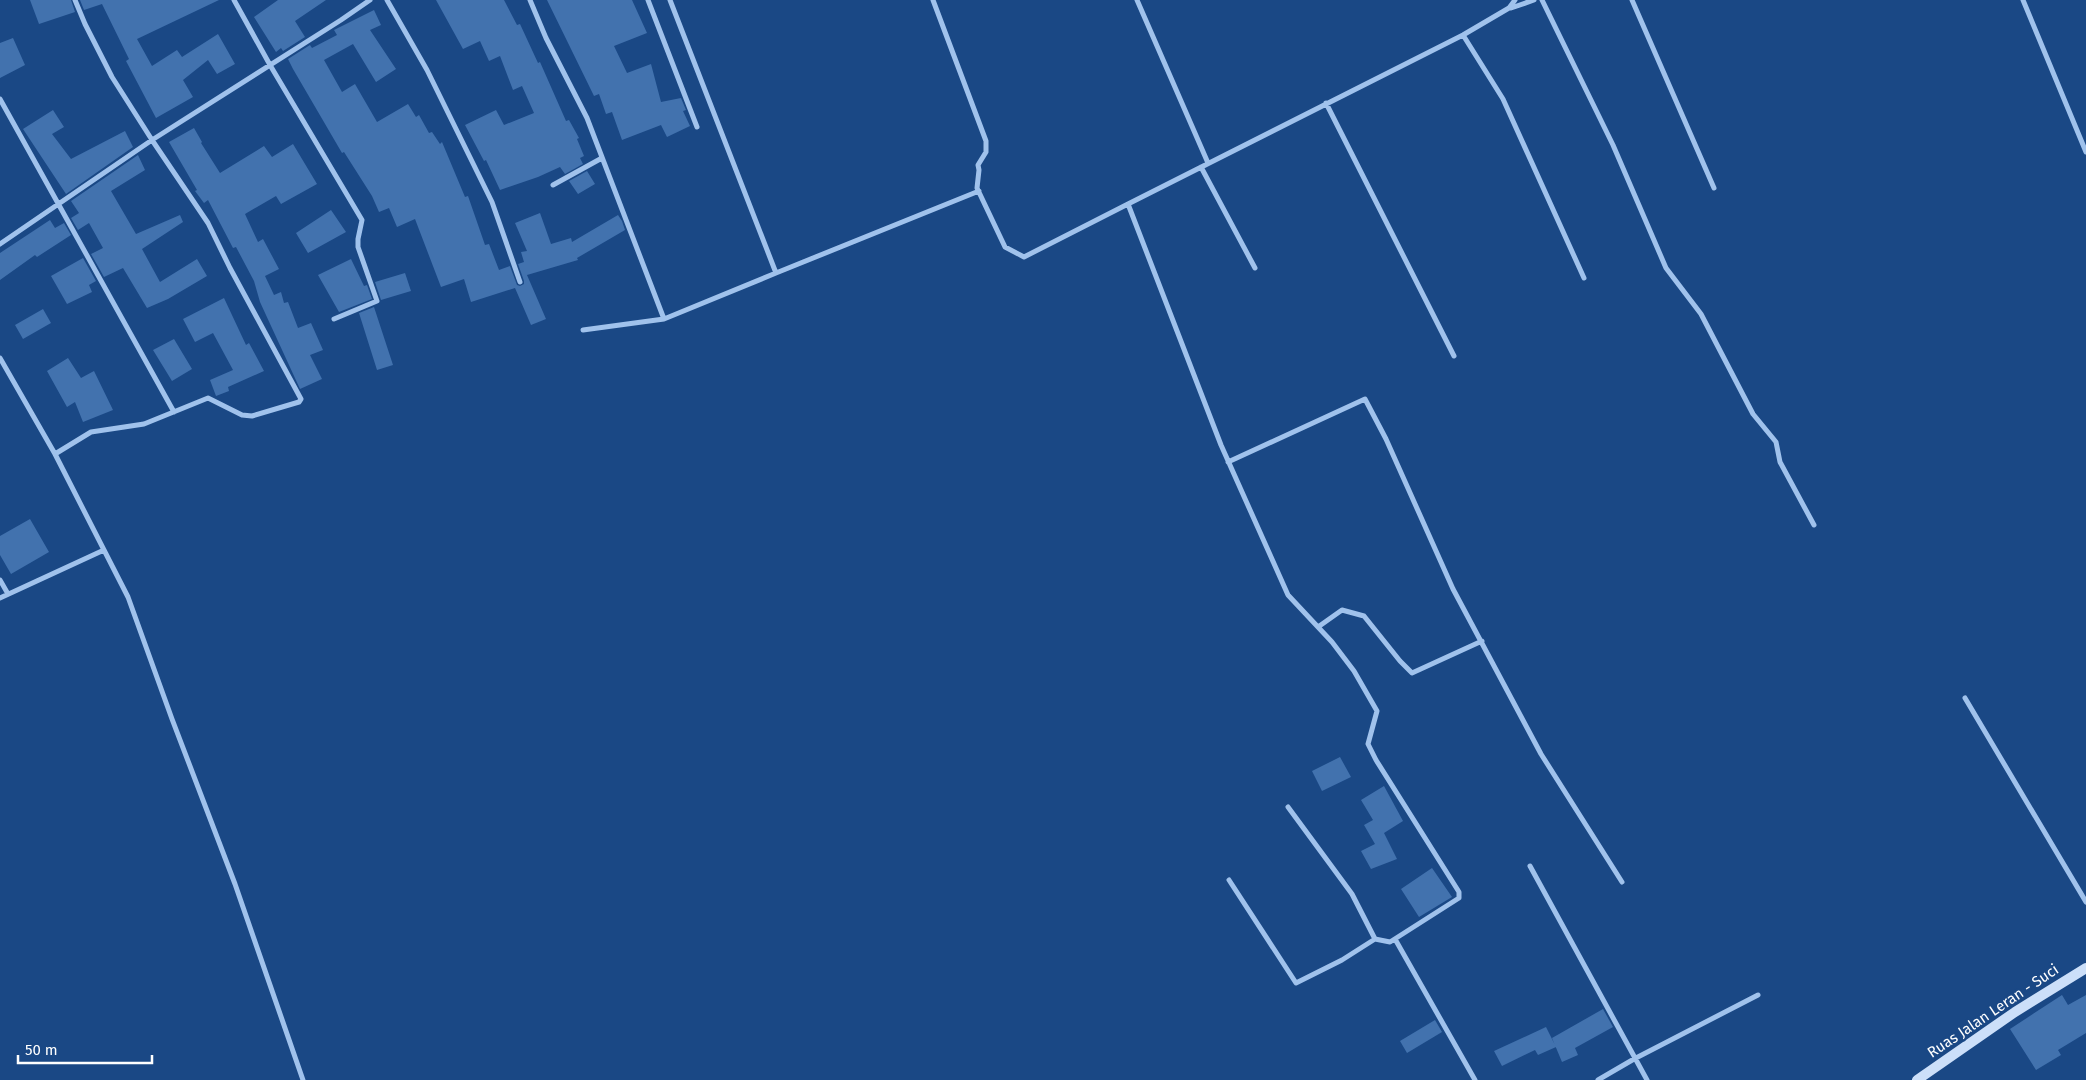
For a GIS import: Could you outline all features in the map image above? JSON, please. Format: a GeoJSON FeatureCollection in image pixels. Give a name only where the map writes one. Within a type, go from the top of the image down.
{"type":"FeatureCollection","features":[{"type":"Feature","properties":{"kind":"main road","name":"Ruas Jalan Leran - Suci"},"geometry":{"type":"LineString","coordinates":[[1917,1080],[2015,1012],[2086,968]]}},
{"type":"Feature","properties":{"kind":"street"},"geometry":{"type":"LineString","coordinates":[[55,454],[91,432],[144,424],[211,398],[242,415],[252,416],[299,402],[301,399],[230,268],[208,223],[152,140],[112,76],[85,24],[75,0]]}},
{"type":"Feature","properties":{"kind":"street"},"geometry":{"type":"LineString","coordinates":[[234,0],[362,220],[358,247],[377,301],[334,319]]}},
{"type":"Feature","properties":{"kind":"street"},"geometry":{"type":"LineString","coordinates":[[0,244],[152,140],[370,0]]}},
{"type":"Feature","properties":{"kind":"street"},"geometry":{"type":"LineString","coordinates":[[387,0],[427,70],[492,202],[520,282]]}},
{"type":"Feature","properties":{"kind":"street"},"geometry":{"type":"LineString","coordinates":[[530,0],[546,38],[587,118],[664,319]]}},
{"type":"Feature","properties":{"kind":"street"},"geometry":{"type":"LineString","coordinates":[[648,0],[697,127]]}},
{"type":"Feature","properties":{"kind":"street"},"geometry":{"type":"LineString","coordinates":[[670,0],[776,273]]}},
{"type":"Feature","properties":{"kind":"street"},"geometry":{"type":"LineString","coordinates":[[933,0],[986,141],[986,152],[978,164],[979,191],[1005,247],[1024,257],[1463,35],[1509,8],[1534,0]]}},
{"type":"Feature","properties":{"kind":"street"},"geometry":{"type":"LineString","coordinates":[[1137,0],[1208,163]]}},
{"type":"Feature","properties":{"kind":"street"},"geometry":{"type":"LineString","coordinates":[[1509,8],[1515,0]]}},
{"type":"Feature","properties":{"kind":"street"},"geometry":{"type":"LineString","coordinates":[[1542,0],[1613,145],[1666,268],[1701,314],[1753,414],[1776,442],[1780,462],[1814,525]]}},
{"type":"Feature","properties":{"kind":"street"},"geometry":{"type":"LineString","coordinates":[[1632,0],[1714,188]]}},
{"type":"Feature","properties":{"kind":"street"},"geometry":{"type":"LineString","coordinates":[[2023,0],[2086,152]]}},
{"type":"Feature","properties":{"kind":"street"},"geometry":{"type":"LineString","coordinates":[[1463,35],[1503,99],[1584,278]]}},
{"type":"Feature","properties":{"kind":"street"},"geometry":{"type":"LineString","coordinates":[[0,99],[174,412]]}},
{"type":"Feature","properties":{"kind":"street"},"geometry":{"type":"LineString","coordinates":[[1326,103],[1454,356]]}},
{"type":"Feature","properties":{"kind":"street"},"geometry":{"type":"LineString","coordinates":[[553,185],[602,158]]}},
{"type":"Feature","properties":{"kind":"street"},"geometry":{"type":"LineString","coordinates":[[1201,167],[1255,268]]}},
{"type":"Feature","properties":{"kind":"street"},"geometry":{"type":"LineString","coordinates":[[583,330],[664,319],[979,191]]}},
{"type":"Feature","properties":{"kind":"street"},"geometry":{"type":"LineString","coordinates":[[1128,204],[1228,462],[1288,595],[1318,627],[1354,671],[1377,711],[1368,744],[1376,760],[1459,892],[1459,898],[1390,942],[1375,938],[1352,894],[1288,807]]}},
{"type":"Feature","properties":{"kind":"street"},"geometry":{"type":"LineString","coordinates":[[0,358],[55,454],[128,597],[175,729],[235,884],[303,1080]]}},
{"type":"Feature","properties":{"kind":"street"},"geometry":{"type":"LineString","coordinates":[[1228,462],[1365,399],[1386,439],[1453,589],[1541,754],[1622,882]]}},
{"type":"Feature","properties":{"kind":"street"},"geometry":{"type":"LineString","coordinates":[[0,598],[104,550]]}},
{"type":"Feature","properties":{"kind":"street"},"geometry":{"type":"LineString","coordinates":[[0,580],[8,594]]}},
{"type":"Feature","properties":{"kind":"street"},"geometry":{"type":"LineString","coordinates":[[1318,627],[1342,610],[1364,616],[1412,673],[1482,641]]}},
{"type":"Feature","properties":{"kind":"street"},"geometry":{"type":"LineString","coordinates":[[1965,698],[2086,902]]}},
{"type":"Feature","properties":{"kind":"street"},"geometry":{"type":"LineString","coordinates":[[1530,866],[1647,1080]]}},
{"type":"Feature","properties":{"kind":"street"},"geometry":{"type":"LineString","coordinates":[[1229,880],[1296,983],[1342,960],[1375,938]]}},
{"type":"Feature","properties":{"kind":"street"},"geometry":{"type":"LineString","coordinates":[[1395,939],[1475,1080]]}},
{"type":"Feature","properties":{"kind":"street"},"geometry":{"type":"LineString","coordinates":[[1598,1080],[1634,1059],[1758,995]]}},
{"type":"Feature","properties":{"kind":"building"},"geometry":{"type":"Polygon","coordinates":[[[30,0],[71,0],[75,12],[39,24],[30,0]]]}},
{"type":"Feature","properties":{"kind":"building"},"geometry":{"type":"Polygon","coordinates":[[[80,0],[219,0],[137,39],[152,66],[177,50],[182,57],[218,34],[235,64],[217,74],[208,60],[183,80],[193,97],[156,118],[126,61],[129,59],[102,4],[84,10],[80,0]]]}},
{"type":"Feature","properties":{"kind":"building"},"geometry":{"type":"Polygon","coordinates":[[[278,0],[326,0],[295,21],[305,37],[283,51],[281,48],[276,52],[254,17],[278,0]]]}},
{"type":"Feature","properties":{"kind":"building"},"geometry":{"type":"Polygon","coordinates":[[[436,0],[504,0],[517,25],[520,24],[538,63],[540,62],[566,121],[569,120],[579,138],[577,139],[584,156],[580,158],[583,164],[565,174],[560,167],[500,190],[486,160],[484,161],[465,125],[496,110],[504,125],[534,113],[522,86],[513,90],[500,56],[489,61],[480,41],[463,49],[436,0]]]}},
{"type":"Feature","properties":{"kind":"building"},"geometry":{"type":"Polygon","coordinates":[[[547,0],[632,0],[647,33],[614,46],[627,73],[651,64],[661,102],[681,98],[686,110],[683,111],[690,126],[667,137],[661,125],[622,140],[612,112],[606,114],[599,94],[594,96],[547,0]]]}},
{"type":"Feature","properties":{"kind":"building"},"geometry":{"type":"Polygon","coordinates":[[[374,10],[381,25],[370,30],[396,69],[376,82],[353,44],[324,60],[342,92],[355,84],[377,122],[408,104],[416,117],[419,115],[429,133],[432,132],[440,144],[442,142],[465,197],[468,196],[485,245],[489,244],[499,270],[510,266],[517,285],[524,284],[518,264],[524,262],[521,252],[527,251],[515,223],[540,213],[551,244],[571,238],[572,242],[618,215],[622,221],[625,230],[577,258],[578,260],[527,275],[546,319],[531,325],[515,288],[471,302],[464,279],[441,287],[415,219],[397,227],[389,208],[379,212],[372,196],[344,152],[342,153],[293,69],[288,59],[310,45],[312,48],[337,35],[334,30],[374,10]]]}},
{"type":"Feature","properties":{"kind":"building"},"geometry":{"type":"Polygon","coordinates":[[[13,38],[25,65],[0,78],[0,43],[13,38]]]}},
{"type":"Feature","properties":{"kind":"building"},"geometry":{"type":"Polygon","coordinates":[[[53,110],[64,127],[52,134],[71,159],[125,131],[133,147],[66,194],[23,129],[53,110]]]}},
{"type":"Feature","properties":{"kind":"building"},"geometry":{"type":"Polygon","coordinates":[[[194,128],[220,173],[264,146],[272,157],[293,144],[317,184],[281,204],[276,196],[245,214],[258,242],[263,239],[279,269],[265,276],[274,295],[281,292],[284,303],[288,302],[298,328],[311,323],[323,350],[310,355],[322,379],[300,389],[260,302],[254,281],[236,247],[233,248],[208,200],[204,203],[195,191],[197,190],[169,142],[194,128]]]}},
{"type":"Feature","properties":{"kind":"building"},"geometry":{"type":"Polygon","coordinates":[[[138,155],[145,170],[111,191],[136,234],[180,215],[183,222],[142,249],[160,282],[197,259],[207,276],[168,299],[147,308],[123,268],[104,277],[91,254],[103,248],[89,223],[78,230],[71,218],[79,213],[71,201],[138,155]]]}},
{"type":"Feature","properties":{"kind":"building"},"geometry":{"type":"Polygon","coordinates":[[[587,171],[595,184],[578,194],[569,181],[587,171]]]}},
{"type":"Feature","properties":{"kind":"building"},"geometry":{"type":"Polygon","coordinates":[[[331,210],[346,232],[308,253],[296,233],[331,210]]]}},
{"type":"Feature","properties":{"kind":"building"},"geometry":{"type":"Polygon","coordinates":[[[50,220],[55,228],[64,223],[71,235],[37,257],[35,255],[0,280],[0,253],[50,220]]]}},
{"type":"Feature","properties":{"kind":"building"},"geometry":{"type":"Polygon","coordinates":[[[83,258],[96,281],[89,285],[92,292],[67,304],[51,276],[83,258]]]}},
{"type":"Feature","properties":{"kind":"building"},"geometry":{"type":"Polygon","coordinates":[[[351,259],[364,286],[367,285],[372,299],[339,312],[318,275],[351,259]]]}},
{"type":"Feature","properties":{"kind":"building"},"geometry":{"type":"Polygon","coordinates":[[[405,273],[411,291],[381,300],[375,282],[405,273]]]}},
{"type":"Feature","properties":{"kind":"building"},"geometry":{"type":"Polygon","coordinates":[[[224,298],[246,345],[249,343],[264,371],[228,387],[229,391],[216,396],[210,380],[233,370],[213,333],[195,342],[183,319],[224,298]]]}},
{"type":"Feature","properties":{"kind":"building"},"geometry":{"type":"Polygon","coordinates":[[[374,307],[393,365],[377,370],[359,313],[374,307]]]}},
{"type":"Feature","properties":{"kind":"building"},"geometry":{"type":"Polygon","coordinates":[[[43,309],[51,323],[23,339],[15,325],[43,309]]]}},
{"type":"Feature","properties":{"kind":"building"},"geometry":{"type":"Polygon","coordinates":[[[174,339],[192,369],[172,381],[153,350],[174,339]]]}},
{"type":"Feature","properties":{"kind":"building"},"geometry":{"type":"Polygon","coordinates":[[[68,358],[81,378],[94,371],[113,410],[83,422],[75,402],[67,407],[47,371],[68,358]]]}},
{"type":"Feature","properties":{"kind":"building"},"geometry":{"type":"Polygon","coordinates":[[[30,519],[49,552],[11,574],[0,555],[0,536],[30,519]]]}},
{"type":"Feature","properties":{"kind":"building"},"geometry":{"type":"Polygon","coordinates":[[[1340,757],[1351,777],[1322,791],[1312,771],[1340,757]]]}},
{"type":"Feature","properties":{"kind":"building"},"geometry":{"type":"Polygon","coordinates":[[[1384,786],[1403,821],[1384,833],[1397,859],[1371,869],[1361,851],[1375,844],[1364,825],[1373,820],[1361,800],[1384,786]]]}},
{"type":"Feature","properties":{"kind":"building"},"geometry":{"type":"Polygon","coordinates":[[[1432,868],[1452,897],[1419,917],[1401,889],[1432,868]]]}},
{"type":"Feature","properties":{"kind":"building"},"geometry":{"type":"Polygon","coordinates":[[[2062,995],[2068,1005],[2086,995],[2086,1033],[2058,1050],[2061,1055],[2036,1070],[2010,1029],[2062,995]]]}},
{"type":"Feature","properties":{"kind":"building"},"geometry":{"type":"Polygon","coordinates":[[[1603,1009],[1613,1027],[1575,1048],[1578,1055],[1562,1062],[1552,1038],[1603,1009]]]}},
{"type":"Feature","properties":{"kind":"building"},"geometry":{"type":"Polygon","coordinates":[[[1435,1020],[1442,1032],[1407,1053],[1400,1041],[1435,1020]]]}},
{"type":"Feature","properties":{"kind":"building"},"geometry":{"type":"Polygon","coordinates":[[[1546,1027],[1556,1047],[1538,1055],[1535,1050],[1502,1066],[1494,1051],[1546,1027]]]}}]}
